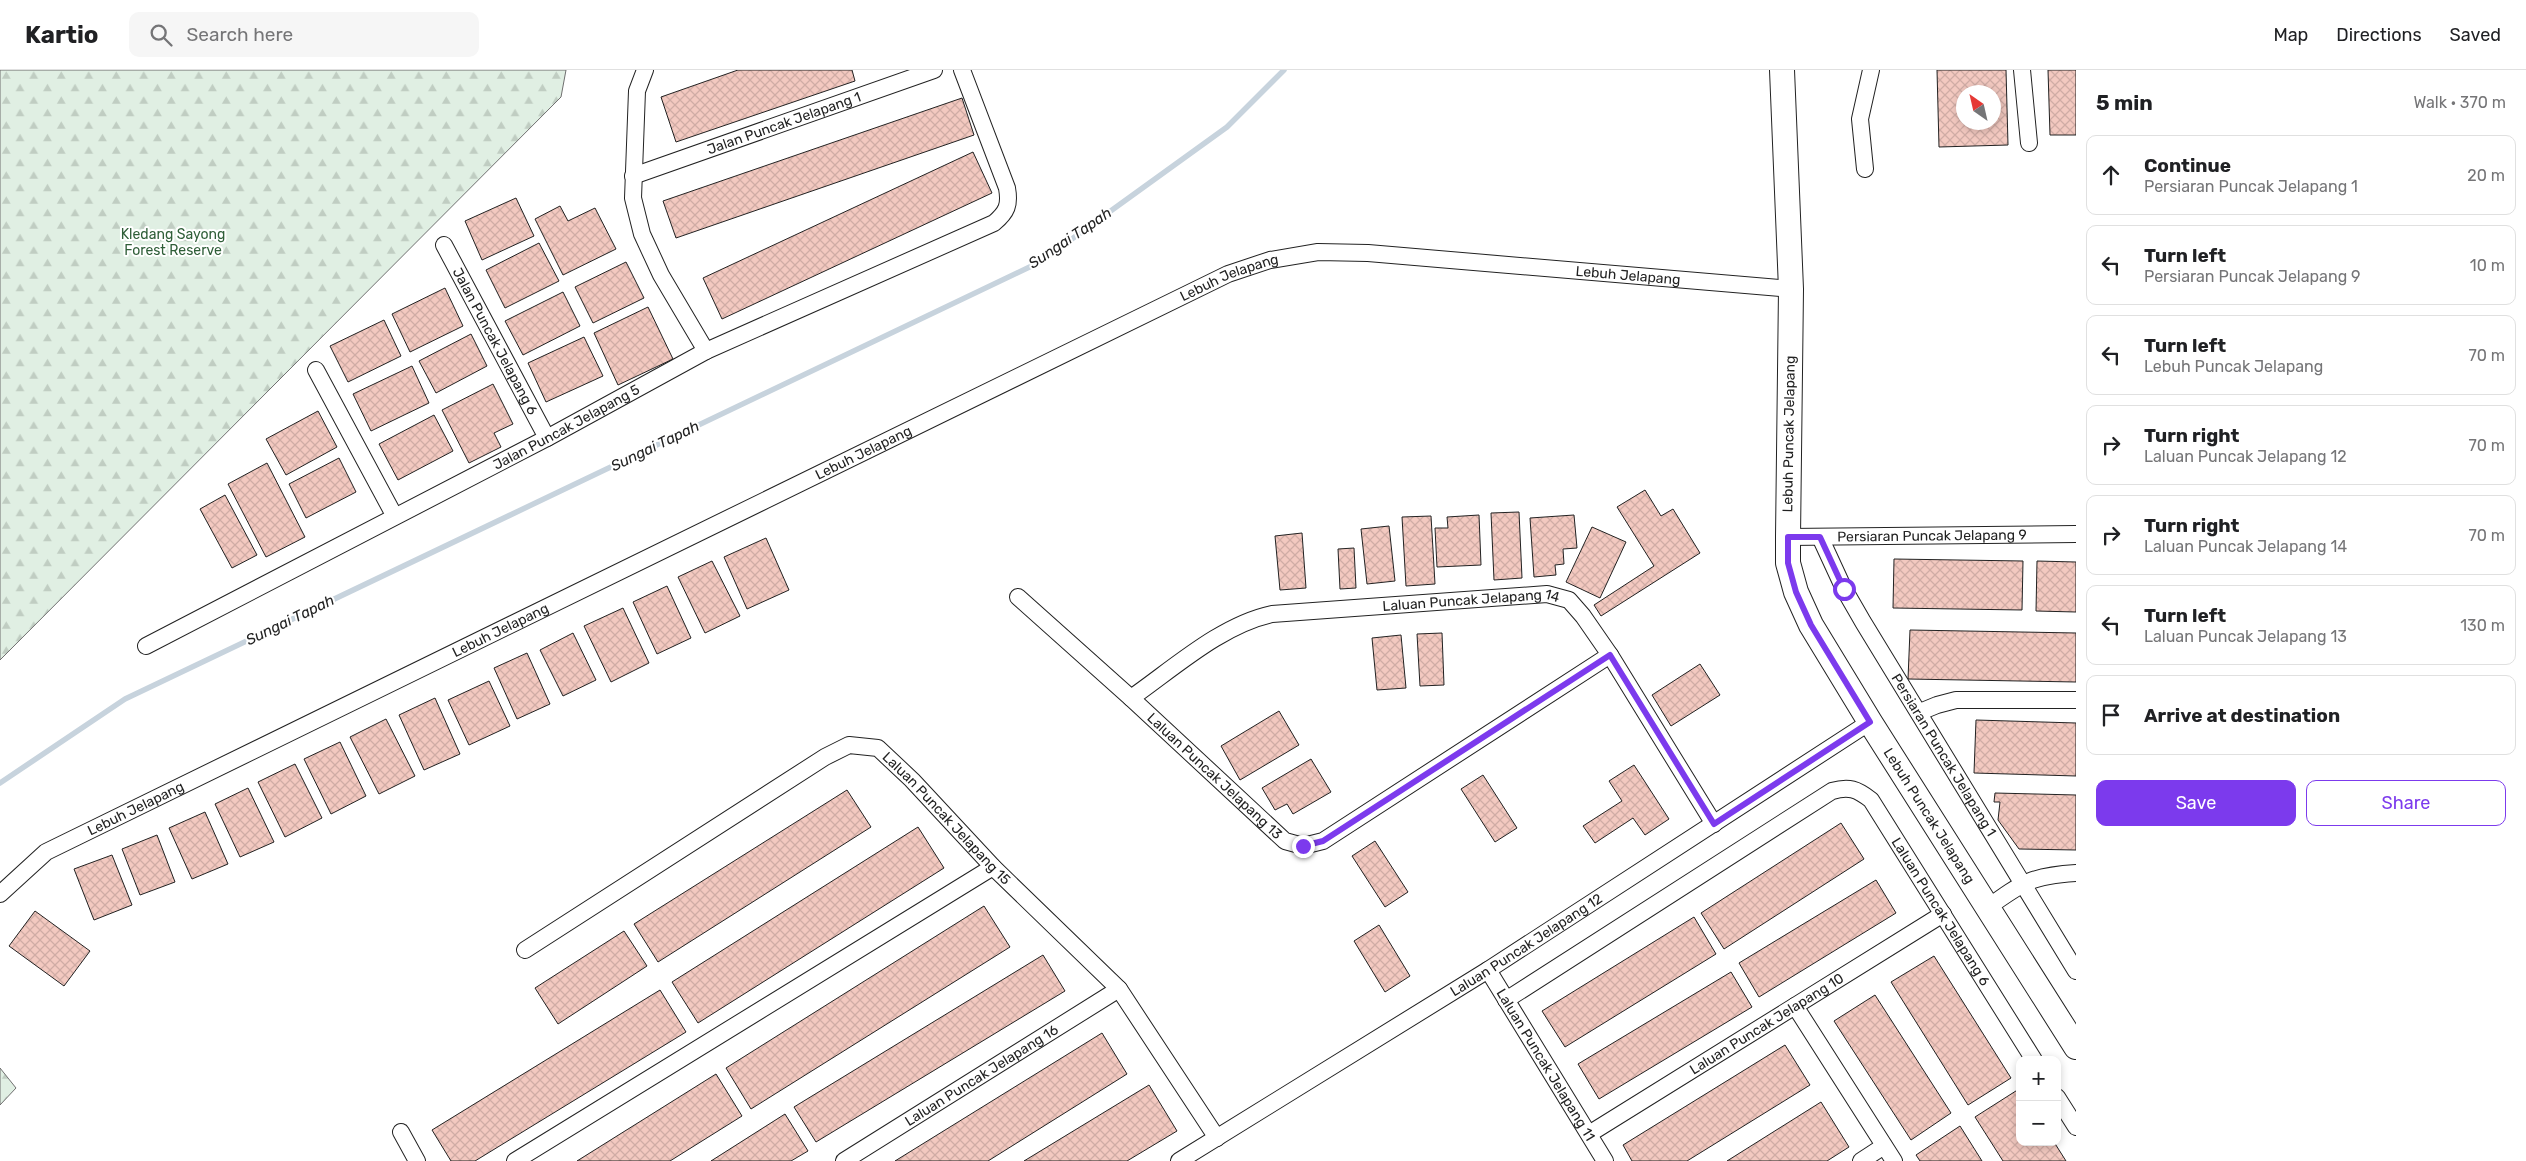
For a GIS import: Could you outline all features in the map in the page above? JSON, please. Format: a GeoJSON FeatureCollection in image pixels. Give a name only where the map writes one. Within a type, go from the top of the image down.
{"type":"FeatureCollection","features":[{"type":"Feature","properties":{"kind":"street"},"geometry":{"type":"LineString","coordinates":[[645,70],[637,91],[633,198],[642,234],[661,275],[706,351]]}},
{"type":"Feature","properties":{"kind":"street","name":"Jalan Puncak Jelapang 1"},"geometry":{"type":"LineString","coordinates":[[633,176],[934,70]]}},
{"type":"Feature","properties":{"kind":"street","name":"Jalan Puncak Jelapang 5"},"geometry":{"type":"LineString","coordinates":[[146,646],[394,515],[547,438],[706,351],[994,223],[1006,213],[1009,201],[1007,188],[962,70]]}},
{"type":"Feature","properties":{"kind":"street","name":"Lebuh Puncak Jelapang"},"geometry":{"type":"LineString","coordinates":[[1782,70],[1791,289],[1788,563],[1796,592],[1811,625],[1870,722],[2076,1047]]}},
{"type":"Feature","properties":{"kind":"street"},"geometry":{"type":"LineString","coordinates":[[1865,168],[1860,119],[1871,70]]}},
{"type":"Feature","properties":{"kind":"street"},"geometry":{"type":"LineString","coordinates":[[2022,70],[2029,143]]}},
{"type":"Feature","properties":{"kind":"street","name":"Jalan Puncak Jelapang 6"},"geometry":{"type":"LineString","coordinates":[[444,245],[547,438]]}},
{"type":"Feature","properties":{"kind":"street","name":"Lebuh Jelapang"},"geometry":{"type":"LineString","coordinates":[[0,894],[46,852],[1228,274],[1270,260],[1318,252],[1368,252],[1791,289]]}},
{"type":"Feature","properties":{"kind":"street"},"geometry":{"type":"LineString","coordinates":[[316,370],[394,515]]}},
{"type":"Feature","properties":{"kind":"street","name":"Persiaran Puncak Jelapang 9"},"geometry":{"type":"LineString","coordinates":[[1788,537],[2076,534]]}},
{"type":"Feature","properties":{"kind":"street","name":"Persiaran Puncak Jelapang 1"},"geometry":{"type":"LineString","coordinates":[[1820,537],[1844,589],[2076,970]]}},
{"type":"Feature","properties":{"kind":"street","name":"Laluan Puncak Jelapang 14"},"geometry":{"type":"LineString","coordinates":[[1131,698],[1230,629],[1254,618],[1272,614],[1547,594],[1569,600],[1610,655],[1714,824]]}},
{"type":"Feature","properties":{"kind":"street","name":"Laluan Puncak Jelapang 13"},"geometry":{"type":"LineString","coordinates":[[1018,597],[1131,698],[1285,841],[1303,846],[1323,841],[1610,655]]}},
{"type":"Feature","properties":{"kind":"street"},"geometry":{"type":"LineString","coordinates":[[1920,712],[1956,700],[2076,700]]}},
{"type":"Feature","properties":{"kind":"street","name":"Laluan Puncak Jelapang 12"},"geometry":{"type":"LineString","coordinates":[[1179,1161],[1488,970],[1870,722]]}},
{"type":"Feature","properties":{"kind":"street","name":"Laluan Puncak Jelapang 15"},"geometry":{"type":"LineString","coordinates":[[526,950],[825,757],[849,745],[878,748],[912,780],[993,867],[1119,989],[1216,1138]]}},
{"type":"Feature","properties":{"kind":"street","name":"Laluan Puncak Jelapang 6"},"geometry":{"type":"LineString","coordinates":[[1506,1000],[1832,790],[1846,787],[1858,790],[1871,800],[2032,1056]]}},
{"type":"Feature","properties":{"kind":"street"},"geometry":{"type":"LineString","coordinates":[[516,1161],[993,867]]}},
{"type":"Feature","properties":{"kind":"street"},"geometry":{"type":"LineString","coordinates":[[1987,908],[2022,883],[2046,875],[2076,873]]}},
{"type":"Feature","properties":{"kind":"street","name":"Laluan Puncak Jelapang 10"},"geometry":{"type":"LineString","coordinates":[[1589,1134],[1943,914]]}},
{"type":"Feature","properties":{"kind":"street","name":"Laluan Puncak Jelapang 11"},"geometry":{"type":"LineString","coordinates":[[1488,970],[1605,1161]]}},
{"type":"Feature","properties":{"kind":"street","name":"Laluan Puncak Jelapang 16"},"geometry":{"type":"LineString","coordinates":[[844,1161],[1119,989]]}},
{"type":"Feature","properties":{"kind":"street"},"geometry":{"type":"LineString","coordinates":[[1795,1006],[1894,1161]]}},
{"type":"Feature","properties":{"kind":"street"},"geometry":{"type":"LineString","coordinates":[[2060,1101],[2076,1127]]}},
{"type":"Feature","properties":{"kind":"street"},"geometry":{"type":"LineString","coordinates":[[401,1132],[417,1161]]}},
{"type":"Feature","properties":{"kind":"street"},"geometry":{"type":"LineString","coordinates":[[1861,1161],[1884,1146]]}},
{"type":"Feature","properties":{"kind":"green space","name":"Kledang Sayong Forest Reserve"},"geometry":{"type":"Polygon","coordinates":[[[0,70],[566,70],[561,97],[0,660],[0,70]]]}},
{"type":"Feature","properties":{"kind":"green space"},"geometry":{"type":"Polygon","coordinates":[[[0,1068],[16,1088],[0,1105],[0,1068]]]}},
{"type":"Feature","properties":{"kind":"building"},"geometry":{"type":"Polygon","coordinates":[[[738,70],[852,70],[855,81],[676,142],[661,97],[738,70]]]}},
{"type":"Feature","properties":{"kind":"building"},"geometry":{"type":"Polygon","coordinates":[[[1937,70],[2006,70],[2008,145],[1939,147],[1937,70]]]}},
{"type":"Feature","properties":{"kind":"building"},"geometry":{"type":"Polygon","coordinates":[[[2048,70],[2076,70],[2076,135],[2050,135],[2048,70]]]}},
{"type":"Feature","properties":{"kind":"building"},"geometry":{"type":"Polygon","coordinates":[[[962,98],[974,135],[676,238],[663,201],[962,98]]]}},
{"type":"Feature","properties":{"kind":"building"},"geometry":{"type":"Polygon","coordinates":[[[973,152],[992,193],[722,319],[703,278],[973,152]]]}},
{"type":"Feature","properties":{"kind":"building"},"geometry":{"type":"Polygon","coordinates":[[[516,198],[534,236],[482,260],[465,221],[516,198]]]}},
{"type":"Feature","properties":{"kind":"building"},"geometry":{"type":"Polygon","coordinates":[[[560,206],[568,221],[595,208],[616,249],[563,275],[535,219],[560,206]]]}},
{"type":"Feature","properties":{"kind":"building"},"geometry":{"type":"Polygon","coordinates":[[[539,243],[559,281],[505,308],[486,270],[539,243]]]}},
{"type":"Feature","properties":{"kind":"building"},"geometry":{"type":"Polygon","coordinates":[[[626,262],[644,298],[593,323],[575,287],[626,262]]]}},
{"type":"Feature","properties":{"kind":"building"},"geometry":{"type":"Polygon","coordinates":[[[445,288],[463,326],[410,352],[392,314],[445,288]]]}},
{"type":"Feature","properties":{"kind":"building"},"geometry":{"type":"Polygon","coordinates":[[[563,292],[580,326],[523,355],[505,321],[563,292]]]}},
{"type":"Feature","properties":{"kind":"building"},"geometry":{"type":"Polygon","coordinates":[[[648,307],[673,359],[618,385],[594,333],[648,307]]]}},
{"type":"Feature","properties":{"kind":"building"},"geometry":{"type":"Polygon","coordinates":[[[384,320],[401,356],[348,382],[330,346],[384,320]]]}},
{"type":"Feature","properties":{"kind":"building"},"geometry":{"type":"Polygon","coordinates":[[[471,334],[487,366],[436,393],[419,361],[471,334]]]}},
{"type":"Feature","properties":{"kind":"building"},"geometry":{"type":"Polygon","coordinates":[[[584,337],[603,376],[546,402],[528,363],[584,337]]]}},
{"type":"Feature","properties":{"kind":"building"},"geometry":{"type":"Polygon","coordinates":[[[412,366],[429,403],[371,431],[353,394],[412,366]]]}},
{"type":"Feature","properties":{"kind":"building"},"geometry":{"type":"Polygon","coordinates":[[[493,384],[513,424],[494,433],[501,447],[469,463],[442,410],[493,384]]]}},
{"type":"Feature","properties":{"kind":"building"},"geometry":{"type":"Polygon","coordinates":[[[318,411],[337,447],[286,475],[266,439],[318,411]]]}},
{"type":"Feature","properties":{"kind":"building"},"geometry":{"type":"Polygon","coordinates":[[[434,415],[453,451],[398,480],[379,444],[434,415]]]}},
{"type":"Feature","properties":{"kind":"building"},"geometry":{"type":"Polygon","coordinates":[[[339,458],[356,492],[306,518],[289,484],[339,458]]]}},
{"type":"Feature","properties":{"kind":"building"},"geometry":{"type":"Polygon","coordinates":[[[267,463],[305,537],[266,557],[228,484],[267,463]]]}},
{"type":"Feature","properties":{"kind":"building"},"geometry":{"type":"Polygon","coordinates":[[[1645,490],[1661,516],[1673,509],[1700,553],[1601,616],[1594,605],[1654,566],[1617,507],[1645,490]]]}},
{"type":"Feature","properties":{"kind":"building"},"geometry":{"type":"Polygon","coordinates":[[[225,495],[257,555],[232,568],[200,509],[225,495]]]}},
{"type":"Feature","properties":{"kind":"building"},"geometry":{"type":"Polygon","coordinates":[[[1519,512],[1522,578],[1494,580],[1491,513],[1519,512]]]}},
{"type":"Feature","properties":{"kind":"building"},"geometry":{"type":"Polygon","coordinates":[[[1479,515],[1481,565],[1437,567],[1435,528],[1448,528],[1447,517],[1479,515]]]}},
{"type":"Feature","properties":{"kind":"building"},"geometry":{"type":"Polygon","coordinates":[[[1574,515],[1577,548],[1563,549],[1564,564],[1555,565],[1556,575],[1534,577],[1530,518],[1574,515]]]}},
{"type":"Feature","properties":{"kind":"building"},"geometry":{"type":"Polygon","coordinates":[[[1431,516],[1435,584],[1406,586],[1402,517],[1431,516]]]}},
{"type":"Feature","properties":{"kind":"building"},"geometry":{"type":"Polygon","coordinates":[[[1389,526],[1395,581],[1367,584],[1361,529],[1389,526]]]}},
{"type":"Feature","properties":{"kind":"building"},"geometry":{"type":"Polygon","coordinates":[[[1592,527],[1626,542],[1600,598],[1566,582],[1592,527]]]}},
{"type":"Feature","properties":{"kind":"building"},"geometry":{"type":"Polygon","coordinates":[[[1302,533],[1306,588],[1280,590],[1275,536],[1302,533]]]}},
{"type":"Feature","properties":{"kind":"building"},"geometry":{"type":"Polygon","coordinates":[[[766,538],[789,590],[747,609],[724,557],[766,538]]]}},
{"type":"Feature","properties":{"kind":"building"},"geometry":{"type":"Polygon","coordinates":[[[1354,548],[1356,588],[1340,589],[1338,549],[1354,548]]]}},
{"type":"Feature","properties":{"kind":"building"},"geometry":{"type":"Polygon","coordinates":[[[1894,559],[2023,561],[2022,610],[1893,608],[1894,559]]]}},
{"type":"Feature","properties":{"kind":"building"},"geometry":{"type":"Polygon","coordinates":[[[712,561],[740,616],[705,633],[678,577],[712,561]]]}},
{"type":"Feature","properties":{"kind":"building"},"geometry":{"type":"Polygon","coordinates":[[[2037,561],[2076,562],[2076,612],[2036,611],[2037,561]]]}},
{"type":"Feature","properties":{"kind":"building"},"geometry":{"type":"Polygon","coordinates":[[[667,586],[691,638],[657,654],[633,602],[667,586]]]}},
{"type":"Feature","properties":{"kind":"building"},"geometry":{"type":"Polygon","coordinates":[[[623,608],[649,663],[611,682],[584,626],[623,608]]]}},
{"type":"Feature","properties":{"kind":"building"},"geometry":{"type":"Polygon","coordinates":[[[1910,630],[2076,633],[2076,682],[1908,679],[1910,630]]]}},
{"type":"Feature","properties":{"kind":"building"},"geometry":{"type":"Polygon","coordinates":[[[573,633],[596,680],[563,696],[540,650],[573,633]]]}},
{"type":"Feature","properties":{"kind":"building"},"geometry":{"type":"Polygon","coordinates":[[[1442,633],[1444,685],[1420,686],[1417,634],[1442,633]]]}},
{"type":"Feature","properties":{"kind":"building"},"geometry":{"type":"Polygon","coordinates":[[[1401,635],[1406,688],[1377,690],[1372,638],[1401,635]]]}},
{"type":"Feature","properties":{"kind":"building"},"geometry":{"type":"Polygon","coordinates":[[[527,653],[550,704],[517,719],[494,668],[527,653]]]}},
{"type":"Feature","properties":{"kind":"building"},"geometry":{"type":"Polygon","coordinates":[[[1700,664],[1720,695],[1671,726],[1652,695],[1700,664]]]}},
{"type":"Feature","properties":{"kind":"building"},"geometry":{"type":"Polygon","coordinates":[[[489,681],[510,726],[469,745],[448,700],[489,681]]]}},
{"type":"Feature","properties":{"kind":"building"},"geometry":{"type":"Polygon","coordinates":[[[435,698],[460,754],[424,770],[399,715],[435,698]]]}},
{"type":"Feature","properties":{"kind":"building"},"geometry":{"type":"Polygon","coordinates":[[[1279,711],[1299,745],[1240,780],[1221,746],[1279,711]]]}},
{"type":"Feature","properties":{"kind":"building"},"geometry":{"type":"Polygon","coordinates":[[[386,719],[415,776],[379,794],[350,737],[386,719]]]}},
{"type":"Feature","properties":{"kind":"building"},"geometry":{"type":"Polygon","coordinates":[[[1976,720],[2076,723],[2076,776],[1974,773],[1976,720]]]}},
{"type":"Feature","properties":{"kind":"building"},"geometry":{"type":"Polygon","coordinates":[[[340,742],[366,796],[331,814],[304,759],[340,742]]]}},
{"type":"Feature","properties":{"kind":"building"},"geometry":{"type":"Polygon","coordinates":[[[1311,759],[1331,792],[1293,814],[1287,804],[1275,810],[1262,788],[1311,759]]]}},
{"type":"Feature","properties":{"kind":"building"},"geometry":{"type":"Polygon","coordinates":[[[295,764],[322,818],[285,837],[258,782],[295,764]]]}},
{"type":"Feature","properties":{"kind":"building"},"geometry":{"type":"Polygon","coordinates":[[[1634,765],[1669,819],[1645,835],[1633,818],[1595,843],[1583,826],[1622,801],[1609,781],[1634,765]]]}},
{"type":"Feature","properties":{"kind":"building"},"geometry":{"type":"Polygon","coordinates":[[[1483,775],[1517,828],[1495,842],[1461,789],[1483,775]]]}},
{"type":"Feature","properties":{"kind":"building"},"geometry":{"type":"Polygon","coordinates":[[[248,788],[274,842],[240,857],[215,804],[248,788]]]}},
{"type":"Feature","properties":{"kind":"building"},"geometry":{"type":"Polygon","coordinates":[[[847,790],[871,827],[658,962],[634,924],[847,790]]]}},
{"type":"Feature","properties":{"kind":"building"},"geometry":{"type":"Polygon","coordinates":[[[1995,793],[2076,795],[2076,850],[2019,849],[1998,820],[2000,802],[1994,802],[1995,793]]]}},
{"type":"Feature","properties":{"kind":"building"},"geometry":{"type":"Polygon","coordinates":[[[205,812],[228,864],[192,879],[169,828],[205,812]]]}},
{"type":"Feature","properties":{"kind":"building"},"geometry":{"type":"Polygon","coordinates":[[[1841,823],[1864,859],[1724,949],[1701,913],[1841,823]]]}},
{"type":"Feature","properties":{"kind":"building"},"geometry":{"type":"Polygon","coordinates":[[[918,827],[944,868],[698,1023],[672,982],[918,827]]]}},
{"type":"Feature","properties":{"kind":"building"},"geometry":{"type":"Polygon","coordinates":[[[157,835],[175,882],[140,895],[122,849],[157,835]]]}},
{"type":"Feature","properties":{"kind":"building"},"geometry":{"type":"Polygon","coordinates":[[[1375,841],[1408,892],[1385,907],[1352,856],[1375,841]]]}},
{"type":"Feature","properties":{"kind":"building"},"geometry":{"type":"Polygon","coordinates":[[[112,855],[132,905],[94,920],[74,869],[112,855]]]}},
{"type":"Feature","properties":{"kind":"building"},"geometry":{"type":"Polygon","coordinates":[[[1876,880],[1896,913],[1759,997],[1739,963],[1876,880]]]}},
{"type":"Feature","properties":{"kind":"building"},"geometry":{"type":"Polygon","coordinates":[[[984,906],[1010,947],[751,1109],[726,1068],[984,906]]]}},
{"type":"Feature","properties":{"kind":"building"},"geometry":{"type":"Polygon","coordinates":[[[35,911],[90,951],[64,986],[9,946],[35,911]]]}},
{"type":"Feature","properties":{"kind":"building"},"geometry":{"type":"Polygon","coordinates":[[[1694,917],[1716,954],[1565,1047],[1542,1011],[1694,917]]]}},
{"type":"Feature","properties":{"kind":"building"},"geometry":{"type":"Polygon","coordinates":[[[1379,925],[1410,976],[1385,992],[1354,941],[1379,925]]]}},
{"type":"Feature","properties":{"kind":"building"},"geometry":{"type":"Polygon","coordinates":[[[624,931],[647,966],[558,1024],[535,988],[624,931]]]}},
{"type":"Feature","properties":{"kind":"building"},"geometry":{"type":"Polygon","coordinates":[[[1043,955],[1065,991],[816,1142],[794,1107],[1043,955]]]}},
{"type":"Feature","properties":{"kind":"building"},"geometry":{"type":"Polygon","coordinates":[[[1934,956],[2011,1078],[1968,1105],[1891,982],[1934,956]]]}},
{"type":"Feature","properties":{"kind":"building"},"geometry":{"type":"Polygon","coordinates":[[[1731,972],[1752,1007],[1599,1099],[1578,1064],[1731,972]]]}},
{"type":"Feature","properties":{"kind":"building"},"geometry":{"type":"Polygon","coordinates":[[[660,990],[686,1032],[475,1161],[451,1161],[432,1130],[660,990]]]}},
{"type":"Feature","properties":{"kind":"building"},"geometry":{"type":"Polygon","coordinates":[[[1875,995],[1951,1113],[1911,1140],[1834,1021],[1875,995]]]}},
{"type":"Feature","properties":{"kind":"building"},"geometry":{"type":"Polygon","coordinates":[[[1102,1033],[1127,1074],[988,1161],[895,1161],[1102,1033]]]}},
{"type":"Feature","properties":{"kind":"building"},"geometry":{"type":"Polygon","coordinates":[[[1785,1045],[1810,1085],[1687,1161],[1632,1161],[1623,1145],[1785,1045]]]}},
{"type":"Feature","properties":{"kind":"building"},"geometry":{"type":"Polygon","coordinates":[[[716,1074],[742,1116],[670,1161],[577,1161],[716,1074]]]}},
{"type":"Feature","properties":{"kind":"building"},"geometry":{"type":"Polygon","coordinates":[[[1149,1085],[1177,1131],[1127,1161],[1024,1161],[1149,1085]]]}},
{"type":"Feature","properties":{"kind":"building"},"geometry":{"type":"Polygon","coordinates":[[[2016,1091],[2016,1146],[2057,1146],[2066,1161],[2003,1161],[1975,1117],[2016,1091]]]}},
{"type":"Feature","properties":{"kind":"building"},"geometry":{"type":"Polygon","coordinates":[[[1821,1102],[1849,1147],[1827,1161],[1727,1161],[1821,1102]]]}},
{"type":"Feature","properties":{"kind":"building"},"geometry":{"type":"Polygon","coordinates":[[[785,1114],[808,1151],[791,1161],[711,1161],[785,1114]]]}},
{"type":"Feature","properties":{"kind":"building"},"geometry":{"type":"Polygon","coordinates":[[[1960,1126],[1982,1161],[1920,1161],[1916,1155],[1960,1126]]]}},
{"type":"Feature","properties":{"kind":"waterway","name":"Sungai Tapah"},"geometry":{"type":"LineString","coordinates":[[0,783],[125,699],[1040,262],[1227,127],[1284,70]]}},
{"type":"Feature","properties":{"kind":"route"},"geometry":{"type":"LineString","coordinates":[[1303,846],[1323,841],[1610,655],[1714,824],[1870,722],[1811,625],[1796,592],[1788,563],[1788,537],[1820,537],[1844,589]]}}]}
